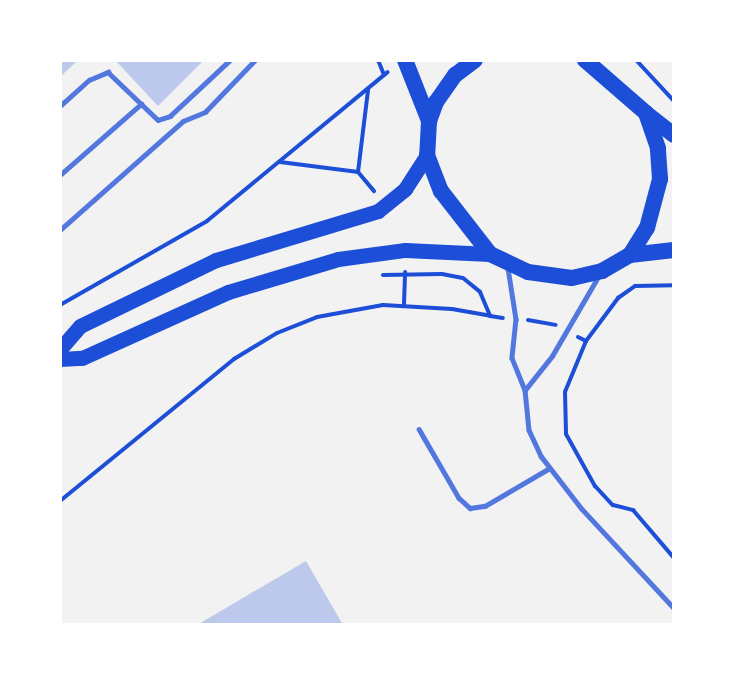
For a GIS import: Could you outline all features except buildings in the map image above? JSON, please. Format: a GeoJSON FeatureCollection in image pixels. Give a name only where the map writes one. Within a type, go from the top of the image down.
{"type":"FeatureCollection","features":[{"type":"Feature","properties":{"kind":"highway"},"geometry":{"type":"LineString","coordinates":[[405,60],[429,121]]}},
{"type":"Feature","properties":{"kind":"highway"},"geometry":{"type":"LineString","coordinates":[[475,60],[446,88],[429,121],[427,155],[441,190],[490,254],[507,265],[550,277],[572,278],[602,271],[630,255],[674,250]]}},
{"type":"Feature","properties":{"kind":"highway"},"geometry":{"type":"LineString","coordinates":[[585,60],[674,135]]}},
{"type":"Feature","properties":{"kind":"highway"},"geometry":{"type":"LineString","coordinates":[[630,255],[647,228],[660,179],[658,148],[646,113]]}},
{"type":"Feature","properties":{"kind":"main road"},"geometry":{"type":"LineString","coordinates":[[60,349],[80,326],[216,260],[378,211],[405,189],[427,155]]}},
{"type":"Feature","properties":{"kind":"main road"},"geometry":{"type":"LineString","coordinates":[[60,358],[82,358],[228,292],[328,261],[405,250],[490,254]]}},
{"type":"Feature","properties":{"kind":"lane"},"geometry":{"type":"LineString","coordinates":[[60,106],[89,80],[108,72],[158,120],[170,116],[230,60]]}},
{"type":"Feature","properties":{"kind":"lane"},"geometry":{"type":"LineString","coordinates":[[60,230],[183,121],[205,112],[255,60]]}},
{"type":"Feature","properties":{"kind":"lane"},"geometry":{"type":"LineString","coordinates":[[60,174],[141,104]]}},
{"type":"Feature","properties":{"kind":"lane"},"geometry":{"type":"LineString","coordinates":[[507,265],[516,319],[512,358],[525,390],[529,430],[548,469],[674,608]]}},
{"type":"Feature","properties":{"kind":"lane"},"geometry":{"type":"LineString","coordinates":[[525,390],[552,356],[602,271]]}},
{"type":"Feature","properties":{"kind":"lane"},"geometry":{"type":"LineString","coordinates":[[419,429],[459,498],[470,508],[485,506],[548,469]]}},
{"type":"Feature","properties":{"kind":"path"},"geometry":{"type":"LineString","coordinates":[[60,305],[207,221],[384,75],[378,60]]}},
{"type":"Feature","properties":{"kind":"path"},"geometry":{"type":"LineString","coordinates":[[636,60],[674,101]]}},
{"type":"Feature","properties":{"kind":"path"},"geometry":{"type":"LineString","coordinates":[[358,172],[368,89]]}},
{"type":"Feature","properties":{"kind":"path"},"geometry":{"type":"LineString","coordinates":[[279,162],[358,172],[373,190]]}},
{"type":"Feature","properties":{"kind":"path"},"geometry":{"type":"LineString","coordinates":[[404,304],[405,264]]}},
{"type":"Feature","properties":{"kind":"path"},"geometry":{"type":"LineString","coordinates":[[374,276],[405,273],[463,278],[480,292],[490,316]]}},
{"type":"Feature","properties":{"kind":"path"},"geometry":{"type":"LineString","coordinates":[[674,285],[635,286],[618,298],[586,341],[565,392],[566,434],[595,486],[612,505],[633,510],[674,558]]}},
{"type":"Feature","properties":{"kind":"path"},"geometry":{"type":"LineString","coordinates":[[60,501],[234,359],[277,333],[316,317],[404,304],[501,318]]}},
{"type":"Feature","properties":{"kind":"path"},"geometry":{"type":"LineString","coordinates":[[532,320],[556,325]]}},
{"type":"Feature","properties":{"kind":"path"},"geometry":{"type":"LineString","coordinates":[[577,336],[586,341]]}}]}
